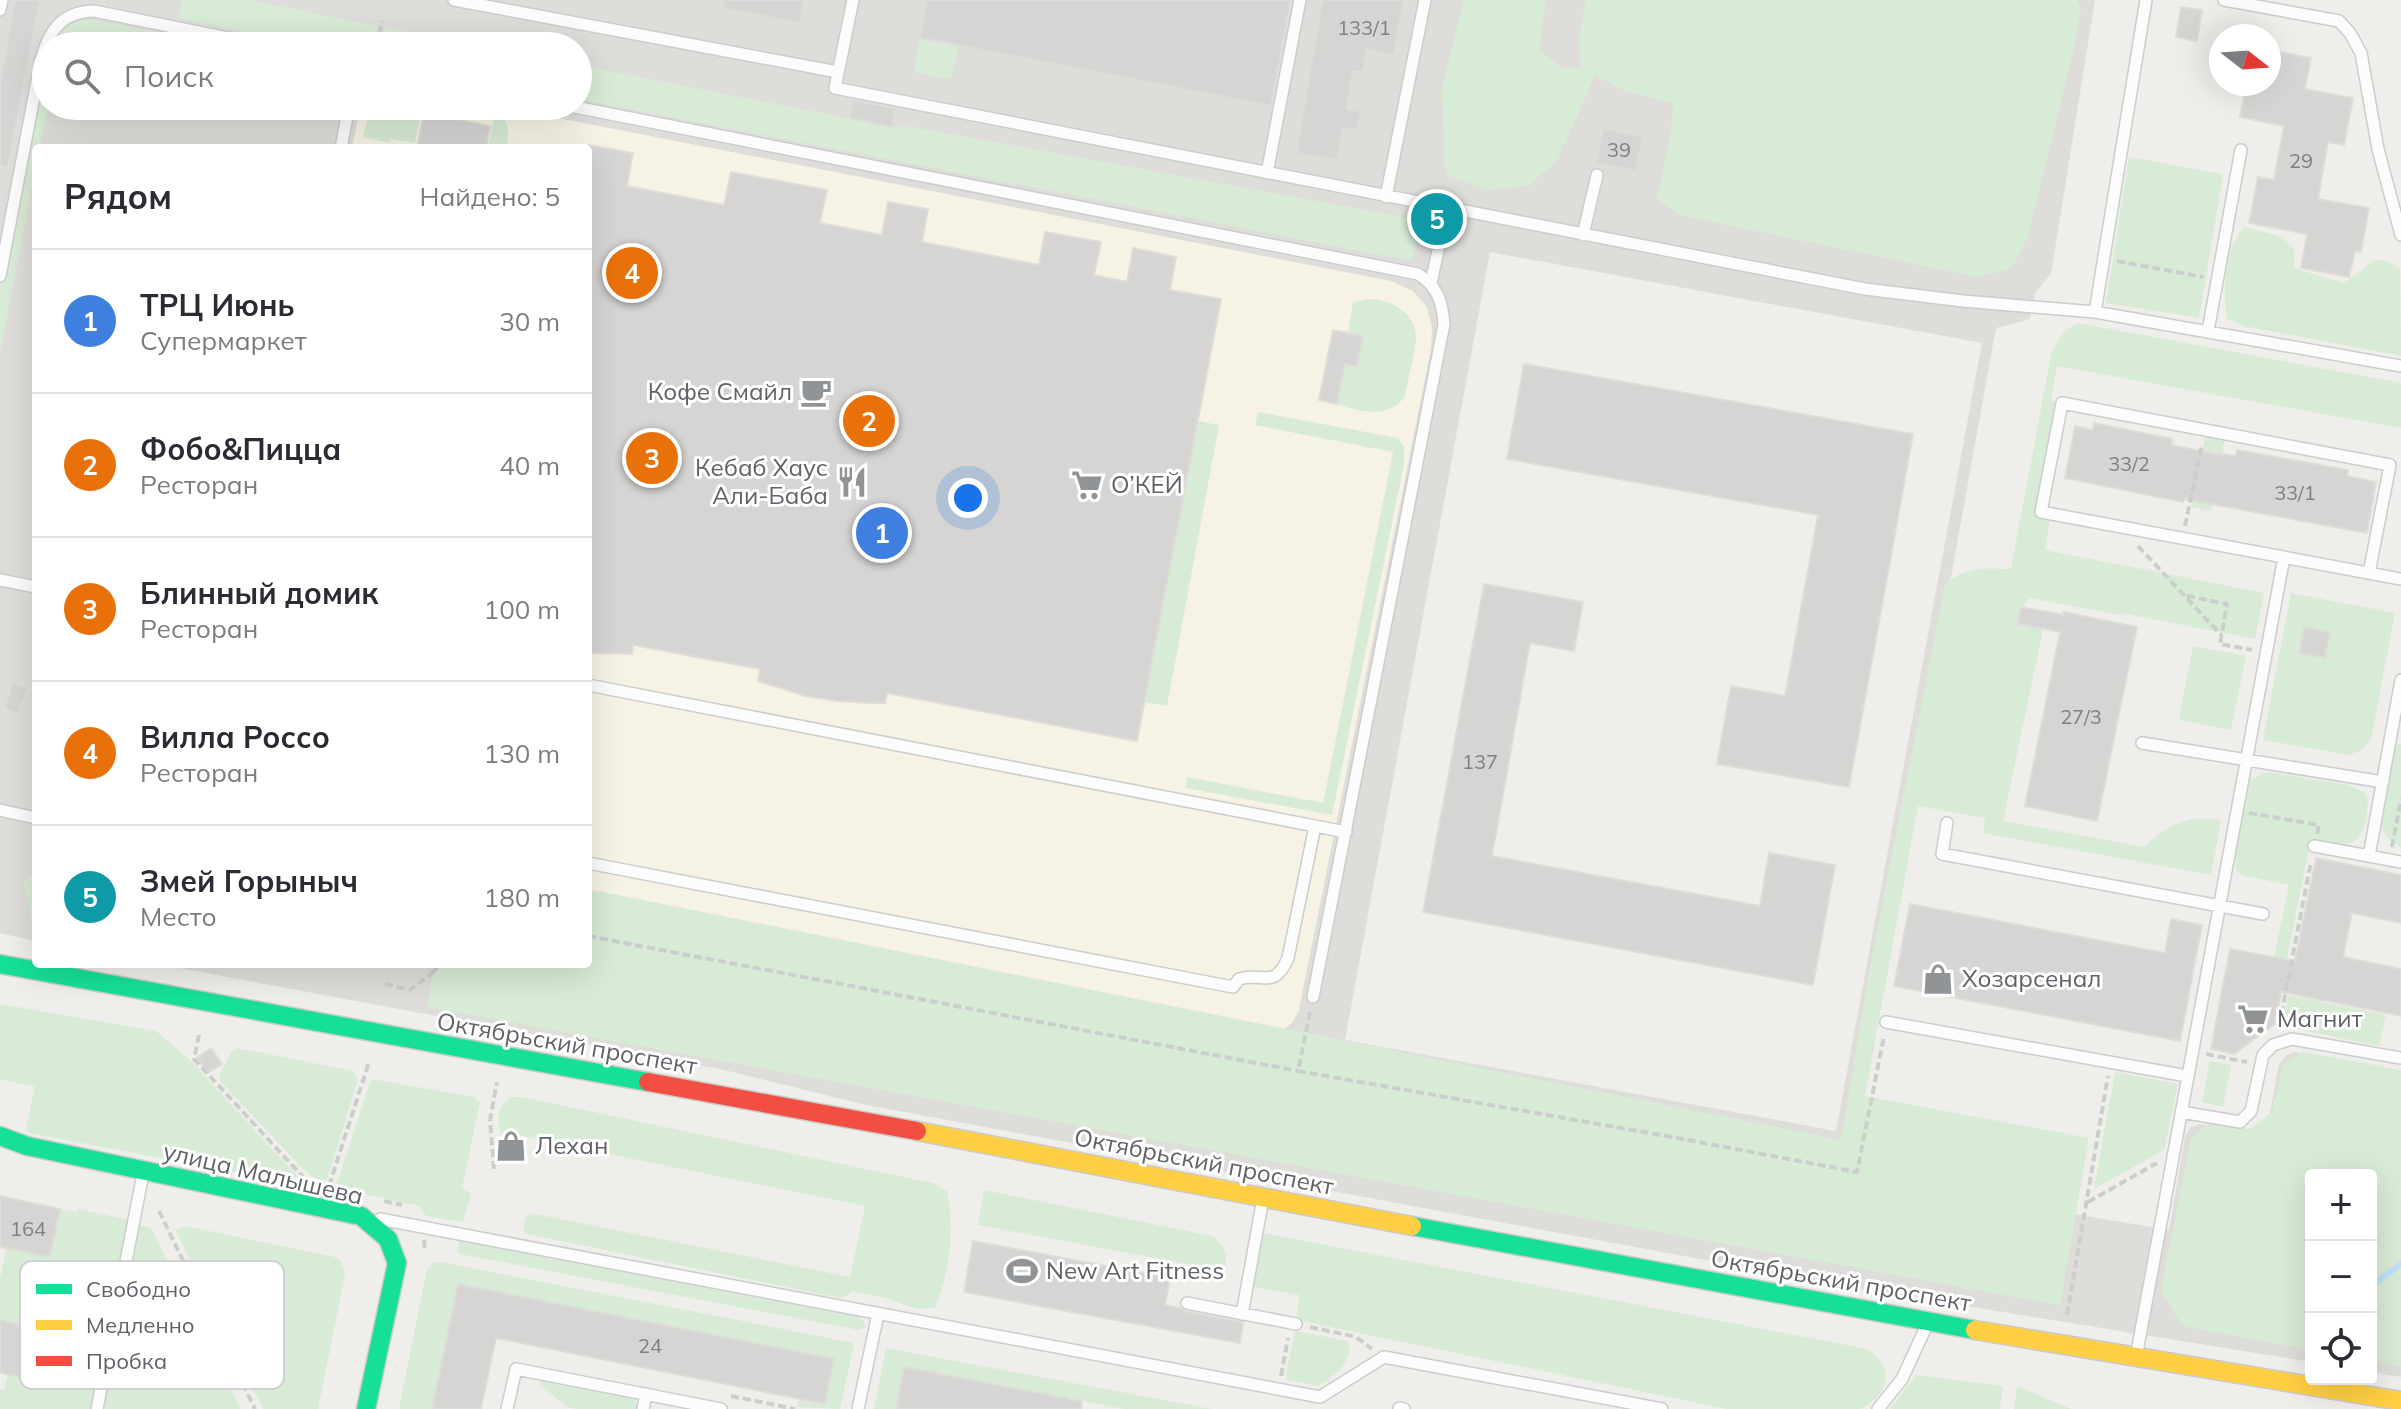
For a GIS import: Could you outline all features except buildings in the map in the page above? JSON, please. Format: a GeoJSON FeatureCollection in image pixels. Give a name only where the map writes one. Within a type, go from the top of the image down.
{"type":"FeatureCollection","features":[{"type":"Feature","properties":{"kind":"main road","name":"Октябрьский проспект"},"geometry":{"type":"LineString","coordinates":[[0,964],[863,1121],[1929,1322],[2401,1401]]}},
{"type":"Feature","properties":{"kind":"main road","name":"улица Малышева"},"geometry":{"type":"LineString","coordinates":[[0,1136],[27,1146],[144,1172],[361,1216],[388,1239],[397,1263],[366,1409]]}},
{"type":"Feature","properties":{"kind":"lane"},"geometry":{"type":"LineString","coordinates":[[0,10],[2,0]]}},
{"type":"Feature","properties":{"kind":"lane"},"geometry":{"type":"LineString","coordinates":[[454,0],[838,72]]}},
{"type":"Feature","properties":{"kind":"lane"},"geometry":{"type":"LineString","coordinates":[[853,0],[835,88],[1865,289],[2095,312],[2401,366]]}},
{"type":"Feature","properties":{"kind":"lane"},"geometry":{"type":"LineString","coordinates":[[1267,173],[1300,0]]}},
{"type":"Feature","properties":{"kind":"lane"},"geometry":{"type":"LineString","coordinates":[[1386,197],[1425,0]]}},
{"type":"Feature","properties":{"kind":"lane"},"geometry":{"type":"LineString","coordinates":[[2095,312],[2146,0]]}},
{"type":"Feature","properties":{"kind":"lane"},"geometry":{"type":"LineString","coordinates":[[2224,0],[2339,21],[2350,33],[2361,53],[2378,149],[2401,235]]}},
{"type":"Feature","properties":{"kind":"lane"},"geometry":{"type":"LineString","coordinates":[[54,32],[67,17],[95,6],[207,32]]}},
{"type":"Feature","properties":{"kind":"lane"},"geometry":{"type":"LineString","coordinates":[[0,276],[32,107]]}},
{"type":"Feature","properties":{"kind":"lane"},"geometry":{"type":"LineString","coordinates":[[592,110],[1418,274],[1431,283],[1442,301],[1444,324],[1313,997]]}},
{"type":"Feature","properties":{"kind":"lane"},"geometry":{"type":"LineString","coordinates":[[342,144],[346,120]]}},
{"type":"Feature","properties":{"kind":"lane"},"geometry":{"type":"LineString","coordinates":[[2208,331],[2241,150]]}},
{"type":"Feature","properties":{"kind":"lane"},"geometry":{"type":"LineString","coordinates":[[1583,235],[1597,175]]}},
{"type":"Feature","properties":{"kind":"lane"},"geometry":{"type":"LineString","coordinates":[[1431,283],[1447,209]]}},
{"type":"Feature","properties":{"kind":"lane"},"geometry":{"type":"LineString","coordinates":[[2369,573],[2390,465],[2062,403],[2041,512],[2401,579]]}},
{"type":"Feature","properties":{"kind":"lane"},"geometry":{"type":"LineString","coordinates":[[2136,1357],[2284,557]]}},
{"type":"Feature","properties":{"kind":"lane"},"geometry":{"type":"LineString","coordinates":[[0,580],[32,586]]}},
{"type":"Feature","properties":{"kind":"lane"},"geometry":{"type":"LineString","coordinates":[[2369,856],[2401,680]]}},
{"type":"Feature","properties":{"kind":"lane"},"geometry":{"type":"LineString","coordinates":[[592,686],[1346,832]]}},
{"type":"Feature","properties":{"kind":"lane"},"geometry":{"type":"LineString","coordinates":[[2142,743],[2383,782]]}},
{"type":"Feature","properties":{"kind":"lane"},"geometry":{"type":"LineString","coordinates":[[0,810],[32,817]]}},
{"type":"Feature","properties":{"kind":"lane"},"geometry":{"type":"LineString","coordinates":[[1947,823],[1942,854],[2263,914]]}},
{"type":"Feature","properties":{"kind":"lane"},"geometry":{"type":"LineString","coordinates":[[592,864],[1233,987],[1239,979],[1268,980],[1282,971],[1288,958],[1315,826]]}},
{"type":"Feature","properties":{"kind":"lane"},"geometry":{"type":"LineString","coordinates":[[2314,846],[2395,861]]}},
{"type":"Feature","properties":{"kind":"lane"},"geometry":{"type":"LineString","coordinates":[[1886,1022],[2187,1076]]}},
{"type":"Feature","properties":{"kind":"lane"},"geometry":{"type":"LineString","coordinates":[[2181,1112],[2240,1122],[2251,1111],[2263,1055],[2275,1044],[2292,1039],[2401,1058]]}},
{"type":"Feature","properties":{"kind":"lane"},"geometry":{"type":"LineString","coordinates":[[126,1261],[144,1172]]}},
{"type":"Feature","properties":{"kind":"lane"},"geometry":{"type":"LineString","coordinates":[[1242,1314],[1263,1198]]}},
{"type":"Feature","properties":{"kind":"lane"},"geometry":{"type":"LineString","coordinates":[[361,1216],[1278,1389],[1319,1403],[1384,1357],[1662,1409]]}},
{"type":"Feature","properties":{"kind":"lane"},"geometry":{"type":"LineString","coordinates":[[1187,1303],[1294,1324]]}},
{"type":"Feature","properties":{"kind":"lane"},"geometry":{"type":"LineString","coordinates":[[858,1409],[878,1314]]}},
{"type":"Feature","properties":{"kind":"lane"},"geometry":{"type":"LineString","coordinates":[[1878,1409],[1902,1379],[1929,1322]]}},
{"type":"Feature","properties":{"kind":"lane"},"geometry":{"type":"LineString","coordinates":[[507,1409],[516,1369],[721,1409]]}},
{"type":"Feature","properties":{"kind":"lane"},"geometry":{"type":"LineString","coordinates":[[97,1409],[101,1389]]}},
{"type":"Feature","properties":{"kind":"lane"},"geometry":{"type":"LineString","coordinates":[[643,1409],[646,1394]]}},
{"type":"Feature","properties":{"kind":"path"},"geometry":{"type":"LineString","coordinates":[[380,32],[382,21]]}},
{"type":"Feature","properties":{"kind":"path"},"geometry":{"type":"LineString","coordinates":[[2104,259],[2217,279]]}},
{"type":"Feature","properties":{"kind":"path"},"geometry":{"type":"LineString","coordinates":[[2183,538],[2204,430]]}},
{"type":"Feature","properties":{"kind":"path"},"geometry":{"type":"LineString","coordinates":[[2120,526],[2222,636]]}},
{"type":"Feature","properties":{"kind":"path"},"geometry":{"type":"LineString","coordinates":[[2184,596],[2227,604],[2220,644],[2266,653]]}},
{"type":"Feature","properties":{"kind":"path"},"geometry":{"type":"LineString","coordinates":[[2395,861],[2401,799]]}},
{"type":"Feature","properties":{"kind":"path"},"geometry":{"type":"LineString","coordinates":[[2236,811],[2319,825],[2275,1044]]}},
{"type":"Feature","properties":{"kind":"path"},"geometry":{"type":"LineString","coordinates":[[592,937],[1298,1071],[1857,1172],[1886,1022]]}},
{"type":"Feature","properties":{"kind":"path"},"geometry":{"type":"LineString","coordinates":[[432,973],[433,968]]}},
{"type":"Feature","properties":{"kind":"path"},"geometry":{"type":"LineString","coordinates":[[385,984],[410,990],[437,968]]}},
{"type":"Feature","properties":{"kind":"path"},"geometry":{"type":"LineString","coordinates":[[1298,1071],[1313,997]]}},
{"type":"Feature","properties":{"kind":"path"},"geometry":{"type":"LineString","coordinates":[[199,1035],[194,1059],[311,1182]]}},
{"type":"Feature","properties":{"kind":"path"},"geometry":{"type":"LineString","coordinates":[[2206,1054],[2261,1065]]}},
{"type":"Feature","properties":{"kind":"path"},"geometry":{"type":"LineString","coordinates":[[318,1185],[329,1188],[369,1062]]}},
{"type":"Feature","properties":{"kind":"path"},"geometry":{"type":"LineString","coordinates":[[2069,1315],[2111,1062]]}},
{"type":"Feature","properties":{"kind":"path"},"geometry":{"type":"LineString","coordinates":[[494,1169],[490,1120],[497,1082]]}},
{"type":"Feature","properties":{"kind":"path"},"geometry":{"type":"LineString","coordinates":[[2087,1203],[2173,1154]]}},
{"type":"Feature","properties":{"kind":"path"},"geometry":{"type":"LineString","coordinates":[[374,1199],[404,1205]]}},
{"type":"Feature","properties":{"kind":"path"},"geometry":{"type":"LineString","coordinates":[[159,1211],[183,1261]]}},
{"type":"Feature","properties":{"kind":"path"},"geometry":{"type":"LineString","coordinates":[[422,1227],[425,1250]]}},
{"type":"Feature","properties":{"kind":"path"},"geometry":{"type":"LineString","coordinates":[[1278,1389],[1294,1324],[1356,1337],[1384,1357]]}},
{"type":"Feature","properties":{"kind":"path"},"geometry":{"type":"LineString","coordinates":[[245,1389],[255,1409]]}},
{"type":"Feature","properties":{"kind":"shaded area"},"geometry":{"type":"Polygon","coordinates":[[[0,0],[2095,0],[2051,274],[2035,293],[2030,319],[1996,328],[1843,1175],[2169,1230],[2185,1137],[2190,1128],[2200,1124],[2248,1134],[2269,1118],[2279,1064],[2287,1055],[2295,1052],[2401,1074],[2401,1377],[2377,1373],[2377,1169],[2305,1169],[2305,1361],[1873,1291],[866,1105],[720,1069],[179,968],[592,968],[592,964],[1284,1029],[1293,1022],[1299,1010],[1431,349],[1432,328],[1427,307],[1413,291],[1391,281],[569,120],[592,120],[592,32],[32,32],[32,120],[357,120],[353,144],[32,144],[32,940],[0,933],[0,0]],[[1490,252],[1345,1040],[1836,1131],[1982,343],[1490,252]]]}},
{"type":"Feature","properties":{"kind":"shaded area"},"geometry":{"type":"Polygon","coordinates":[[[357,120],[569,120],[1240,250],[1391,281],[1413,291],[1427,307],[1432,328],[1431,349],[1299,1010],[1293,1022],[1284,1029],[592,893],[592,144],[353,144],[357,120]]]}},
{"type":"Feature","properties":{"kind":"green space"},"geometry":{"type":"Polygon","coordinates":[[[182,0],[249,0],[378,26],[377,32],[246,32],[178,18],[182,0]]]}},
{"type":"Feature","properties":{"kind":"green space"},"geometry":{"type":"Polygon","coordinates":[[[1464,0],[1546,0],[1539,51],[1564,69],[1581,67],[1579,37],[1586,0],[2077,0],[2081,9],[2028,237],[2011,269],[1977,277],[1680,215],[1657,199],[1674,103],[1623,90],[1595,75],[1557,161],[1528,186],[1485,190],[1445,174],[1442,88],[1464,0]]]}},
{"type":"Feature","properties":{"kind":"green space"},"geometry":{"type":"Polygon","coordinates":[[[90,19],[155,32],[59,32],[77,21],[90,19]]]}},
{"type":"Feature","properties":{"kind":"green space"},"geometry":{"type":"Polygon","coordinates":[[[385,27],[410,32],[384,32],[385,27]]]}},
{"type":"Feature","properties":{"kind":"green space"},"geometry":{"type":"Polygon","coordinates":[[[920,38],[959,45],[952,76],[947,79],[918,73],[914,68],[920,38]]]}},
{"type":"Feature","properties":{"kind":"green space"},"geometry":{"type":"Polygon","coordinates":[[[592,68],[892,127],[912,127],[1412,219],[1420,226],[1412,261],[592,102],[592,68]]]}},
{"type":"Feature","properties":{"kind":"green space"},"geometry":{"type":"Polygon","coordinates":[[[33,120],[45,120],[40,144],[32,144],[32,187],[0,353],[0,290],[33,120]]]}},
{"type":"Feature","properties":{"kind":"green space"},"geometry":{"type":"Polygon","coordinates":[[[367,120],[419,120],[415,143],[391,139],[390,143],[363,137],[367,120]]]}},
{"type":"Feature","properties":{"kind":"green space"},"geometry":{"type":"Polygon","coordinates":[[[494,120],[504,120],[508,127],[507,144],[489,144],[494,120]]]}},
{"type":"Feature","properties":{"kind":"green space"},"geometry":{"type":"Polygon","coordinates":[[[2129,157],[2223,174],[2199,318],[2106,303],[2129,157]]]}},
{"type":"Feature","properties":{"kind":"green space"},"geometry":{"type":"Polygon","coordinates":[[[2245,227],[2282,237],[2294,249],[2294,268],[2343,283],[2374,260],[2388,261],[2400,269],[2401,356],[2244,326],[2227,319],[2226,270],[2233,245],[2245,227]]]}},
{"type":"Feature","properties":{"kind":"green space"},"geometry":{"type":"Polygon","coordinates":[[[1366,299],[1384,301],[1400,308],[1412,321],[1416,338],[1405,396],[1392,408],[1374,412],[1337,404],[1345,364],[1357,366],[1363,337],[1348,333],[1353,303],[1366,299]]]}},
{"type":"Feature","properties":{"kind":"green space"},"geometry":{"type":"Polygon","coordinates":[[[2078,323],[2401,383],[2401,428],[2057,366],[2051,400],[2057,402],[2036,515],[2050,519],[2045,550],[2264,593],[2255,639],[2030,598],[2021,607],[2018,624],[2043,629],[2003,821],[2144,847],[2179,823],[2199,819],[2221,820],[2211,875],[1983,833],[1985,818],[1918,806],[1865,1096],[2089,1138],[2060,1305],[427,1007],[435,968],[592,968],[592,890],[1841,1140],[1868,979],[1945,584],[1976,569],[2011,569],[2051,355],[2068,329],[2078,323]]]}},
{"type":"Feature","properties":{"kind":"green space"},"geometry":{"type":"Polygon","coordinates":[[[1258,412],[1398,438],[1404,447],[1404,465],[1332,815],[1185,788],[1187,777],[1323,803],[1393,452],[1255,425],[1258,412]]]}},
{"type":"Feature","properties":{"kind":"green space"},"geometry":{"type":"Polygon","coordinates":[[[1198,421],[1219,425],[1167,706],[1144,702],[1198,421]]]}},
{"type":"Feature","properties":{"kind":"green space"},"geometry":{"type":"Polygon","coordinates":[[[2206,434],[2225,437],[2211,511],[2191,507],[2206,434]]]}},
{"type":"Feature","properties":{"kind":"green space"},"geometry":{"type":"Polygon","coordinates":[[[2291,593],[2395,613],[2371,740],[2361,750],[2349,755],[2263,740],[2291,593]]]}},
{"type":"Feature","properties":{"kind":"green space"},"geometry":{"type":"Polygon","coordinates":[[[2193,646],[2246,656],[2231,730],[2179,720],[2193,646]]]}},
{"type":"Feature","properties":{"kind":"green space"},"geometry":{"type":"Polygon","coordinates":[[[2401,743],[2401,847],[2390,841],[2381,828],[2395,747],[2401,743]]]}},
{"type":"Feature","properties":{"kind":"green space"},"geometry":{"type":"Polygon","coordinates":[[[2267,772],[2348,785],[2365,793],[2368,802],[2363,830],[2353,842],[2346,844],[2311,839],[2287,959],[2274,957],[2289,885],[2245,876],[2237,871],[2235,850],[2244,801],[2251,780],[2267,772]]]}},
{"type":"Feature","properties":{"kind":"green space"},"geometry":{"type":"Polygon","coordinates":[[[32,875],[32,918],[31,918],[24,882],[32,875]]]}},
{"type":"Feature","properties":{"kind":"green space"},"geometry":{"type":"Polygon","coordinates":[[[2288,995],[2386,1015],[2379,1046],[2282,1026],[2288,995]]]}},
{"type":"Feature","properties":{"kind":"green space"},"geometry":{"type":"Polygon","coordinates":[[[0,1004],[156,1031],[190,1060],[297,1176],[297,1181],[291,1183],[30,1133],[26,1128],[35,1087],[0,1079],[0,1004]]]}},
{"type":"Feature","properties":{"kind":"green space"},"geometry":{"type":"Polygon","coordinates":[[[237,1048],[353,1071],[358,1080],[327,1179],[317,1179],[303,1169],[221,1082],[219,1076],[232,1051],[237,1048]]]}},
{"type":"Feature","properties":{"kind":"green space"},"geometry":{"type":"Polygon","coordinates":[[[2303,1052],[2401,1070],[2401,1366],[2377,1362],[2377,1169],[2305,1169],[2305,1349],[2183,1326],[2161,1291],[2191,1138],[2209,1122],[2251,1129],[2272,1112],[2283,1064],[2303,1052]]]}},
{"type":"Feature","properties":{"kind":"green space"},"geometry":{"type":"Polygon","coordinates":[[[2210,1061],[2231,1065],[2223,1107],[2202,1102],[2210,1061]]]}},
{"type":"Feature","properties":{"kind":"green space"},"geometry":{"type":"Polygon","coordinates":[[[2115,1072],[2178,1084],[2164,1150],[2094,1189],[2115,1072]]]}},
{"type":"Feature","properties":{"kind":"green space"},"geometry":{"type":"Polygon","coordinates":[[[371,1079],[475,1097],[480,1102],[462,1188],[471,1194],[463,1222],[426,1216],[419,1206],[342,1189],[337,1184],[371,1079]]]}},
{"type":"Feature","properties":{"kind":"green space"},"geometry":{"type":"Polygon","coordinates":[[[511,1097],[933,1183],[947,1191],[951,1221],[947,1265],[935,1308],[917,1309],[852,1291],[840,1298],[526,1234],[523,1230],[530,1213],[850,1277],[865,1206],[501,1132],[499,1112],[511,1097]]]}},
{"type":"Feature","properties":{"kind":"green space"},"geometry":{"type":"Polygon","coordinates":[[[984,1190],[1212,1236],[1225,1251],[1224,1271],[978,1225],[984,1190]]]}},
{"type":"Feature","properties":{"kind":"green space"},"geometry":{"type":"Polygon","coordinates":[[[60,1209],[77,1212],[78,1209],[130,1220],[122,1261],[20,1261],[20,1325],[0,1320],[0,1278],[7,1248],[50,1257],[60,1209]]]}},
{"type":"Feature","properties":{"kind":"green space"},"geometry":{"type":"Polygon","coordinates":[[[138,1225],[151,1228],[167,1261],[131,1261],[138,1225]]]}},
{"type":"Feature","properties":{"kind":"green space"},"geometry":{"type":"Polygon","coordinates":[[[185,1226],[335,1257],[341,1261],[345,1275],[318,1409],[263,1409],[253,1389],[284,1389],[284,1261],[191,1261],[176,1231],[185,1226]]]}},
{"type":"Feature","properties":{"kind":"green space"},"geometry":{"type":"Polygon","coordinates":[[[1263,1233],[1868,1349],[1882,1365],[1885,1382],[1877,1397],[1860,1409],[1727,1409],[1296,1320],[1299,1295],[1255,1287],[1253,1284],[1263,1233]]]}},
{"type":"Feature","properties":{"kind":"green space"},"geometry":{"type":"Polygon","coordinates":[[[460,1241],[856,1316],[864,1321],[865,1327],[859,1330],[460,1254],[457,1251],[460,1241]]]}},
{"type":"Feature","properties":{"kind":"green space"},"geometry":{"type":"Polygon","coordinates":[[[441,1262],[854,1343],[840,1409],[797,1407],[799,1398],[825,1403],[834,1359],[459,1284],[432,1409],[399,1409],[427,1269],[433,1263],[441,1262]]]}},
{"type":"Feature","properties":{"kind":"green space"},"geometry":{"type":"Polygon","coordinates":[[[1295,1331],[1348,1341],[1346,1362],[1319,1386],[1287,1380],[1295,1331]]]}},
{"type":"Feature","properties":{"kind":"green space"},"geometry":{"type":"Polygon","coordinates":[[[886,1348],[1212,1409],[1125,1409],[904,1367],[898,1409],[874,1409],[886,1348]]]}},
{"type":"Feature","properties":{"kind":"green space"},"geometry":{"type":"Polygon","coordinates":[[[8,1375],[20,1377],[20,1389],[95,1389],[91,1409],[0,1409],[0,1390],[4,1390],[8,1375]]]}},
{"type":"Feature","properties":{"kind":"green space"},"geometry":{"type":"Polygon","coordinates":[[[1916,1375],[2003,1386],[2000,1409],[1890,1409],[1916,1375]]]}},
{"type":"Feature","properties":{"kind":"green space"},"geometry":{"type":"Polygon","coordinates":[[[540,1379],[622,1394],[636,1400],[636,1409],[567,1407],[540,1385],[540,1379]]]}},
{"type":"Feature","properties":{"kind":"green space"},"geometry":{"type":"Polygon","coordinates":[[[2017,1386],[2071,1409],[2014,1409],[2017,1386]]]}},
{"type":"Feature","properties":{"kind":"green space"},"geometry":{"type":"Polygon","coordinates":[[[107,1389],[231,1389],[241,1409],[103,1409],[107,1389]]]}},
{"type":"Feature","properties":{"kind":"waterway"},"geometry":{"type":"LineString","coordinates":[[2377,1282],[2401,1264]]}},
{"type":"Feature","properties":{"kind":"traffic: fast"},"geometry":{"type":"LineString","coordinates":[[0,964],[648,1082]]}},
{"type":"Feature","properties":{"kind":"traffic: fast"},"geometry":{"type":"LineString","coordinates":[[0,1136],[27,1146],[361,1216],[388,1239],[397,1263],[366,1409]]}},
{"type":"Feature","properties":{"kind":"traffic: fast"},"geometry":{"type":"LineString","coordinates":[[1412,1226],[1975,1330]]}},
{"type":"Feature","properties":{"kind":"traffic: slow"},"geometry":{"type":"LineString","coordinates":[[917,1131],[1412,1226]]}},
{"type":"Feature","properties":{"kind":"traffic: slow"},"geometry":{"type":"LineString","coordinates":[[1975,1330],[2401,1401]]}},
{"type":"Feature","properties":{"kind":"traffic: jam"},"geometry":{"type":"LineString","coordinates":[[648,1082],[917,1131]]}},
{"type":"Feature","properties":{"kind":"place","name":"Змей Горыныч"},"geometry":{"type":"Point","coordinates":[1437,219]}},
{"type":"Feature","properties":{"kind":"place","name":"Вилла Россо"},"geometry":{"type":"Point","coordinates":[632,273]}},
{"type":"Feature","properties":{"kind":"place","name":"Кофе Смайл"},"geometry":{"type":"Point","coordinates":[816,392]}},
{"type":"Feature","properties":{"kind":"place","name":"Фобо&Пицца"},"geometry":{"type":"Point","coordinates":[869,421]}},
{"type":"Feature","properties":{"kind":"place","name":"Блинный домик"},"geometry":{"type":"Point","coordinates":[652,458]}},
{"type":"Feature","properties":{"kind":"place","name":"Кебаб Хаус Али-Баба"},"geometry":{"type":"Point","coordinates":[852,482]}},
{"type":"Feature","properties":{"kind":"place","name":"О’КЕЙ"},"geometry":{"type":"Point","coordinates":[1087,485]}},
{"type":"Feature","properties":{"kind":"place","name":"ТРЦ Июнь"},"geometry":{"type":"Point","coordinates":[882,533]}},
{"type":"Feature","properties":{"kind":"place","name":"Хозарсенал"},"geometry":{"type":"Point","coordinates":[1938,979]}},
{"type":"Feature","properties":{"kind":"place","name":"Магнит"},"geometry":{"type":"Point","coordinates":[2253,1019]}},
{"type":"Feature","properties":{"kind":"place","name":"Лехан"},"geometry":{"type":"Point","coordinates":[511,1146]}},
{"type":"Feature","properties":{"kind":"place","name":"New Art Fitness"},"geometry":{"type":"Point","coordinates":[1022,1271]}}]}
